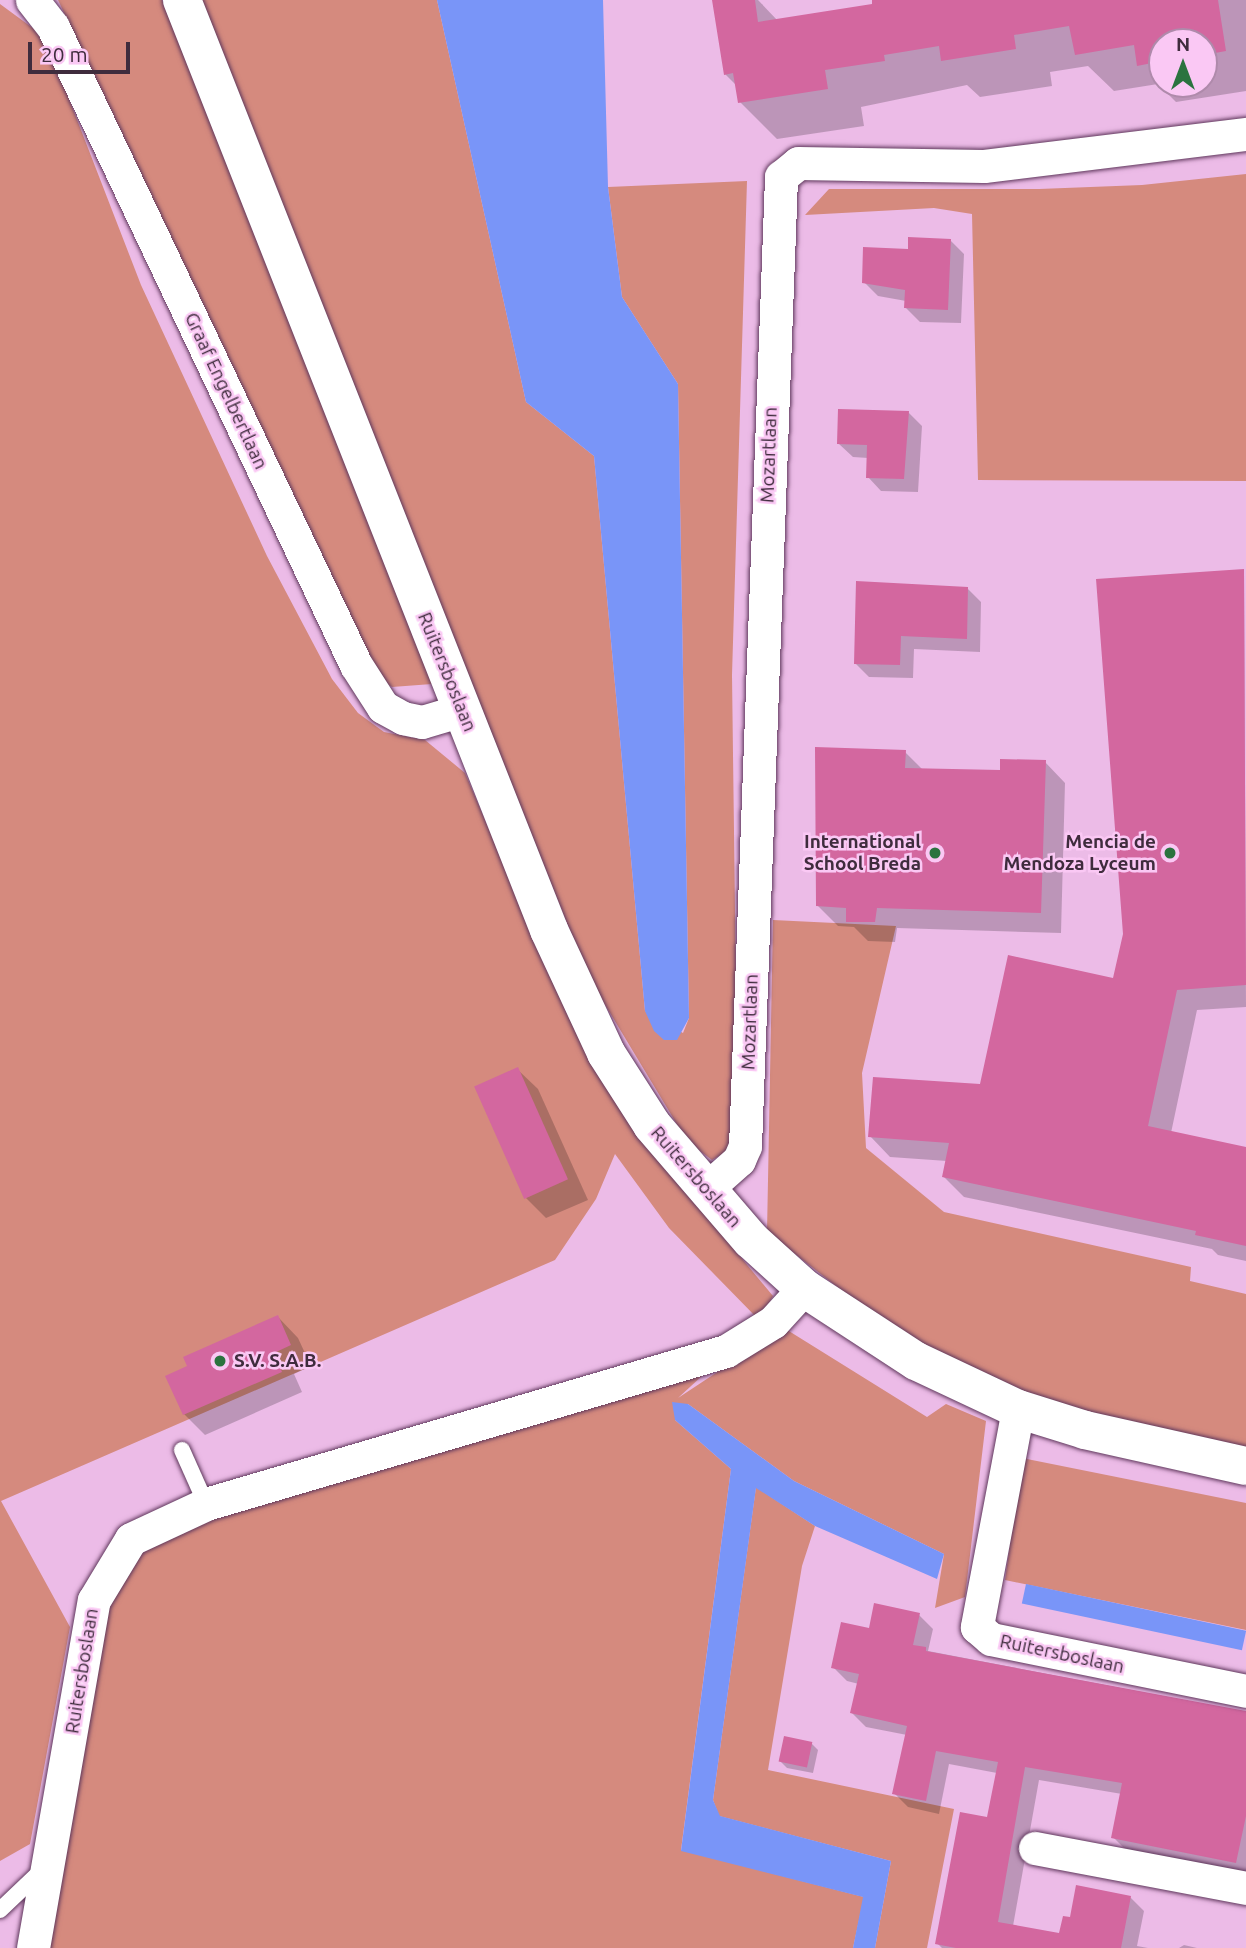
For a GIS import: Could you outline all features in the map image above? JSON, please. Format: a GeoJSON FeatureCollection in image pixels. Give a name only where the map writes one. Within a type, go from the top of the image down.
{"type":"FeatureCollection","features":[{"type":"Feature","properties":{"kind":"street","name":"Graaf Engelbertlaan"},"geometry":{"type":"LineString","coordinates":[[32,0],[53,27],[356,665],[383,707],[403,718],[422,722],[462,710]]}},
{"type":"Feature","properties":{"kind":"street","name":"Ruitersboslaan"},"geometry":{"type":"LineString","coordinates":[[182,0],[462,710],[591,1025],[635,1102],[705,1190],[804,1288],[916,1361],[1018,1409],[1085,1430],[1246,1466]]}},
{"type":"Feature","properties":{"kind":"street","name":"Mozartlaan"},"geometry":{"type":"LineString","coordinates":[[705,1190],[739,1160],[745,1146],[776,232],[781,177],[798,163],[984,166],[1246,134]]}},
{"type":"Feature","properties":{"kind":"street","name":"Ruitersboslaan"},"geometry":{"type":"LineString","coordinates":[[33,1948],[51,1861],[94,1600],[131,1539],[206,1504],[726,1351],[773,1322],[804,1288]]}},
{"type":"Feature","properties":{"kind":"street","name":"Ruitersboslaan"},"geometry":{"type":"LineString","coordinates":[[1018,1409],[977,1628],[991,1639],[1246,1691]]}},
{"type":"Feature","properties":{"kind":"street"},"geometry":{"type":"LineString","coordinates":[[1035,1848],[1246,1888]]}},
{"type":"Feature","properties":{"kind":"lane"},"geometry":{"type":"LineString","coordinates":[[182,1450],[206,1504]]}},
{"type":"Feature","properties":{"kind":"lane"},"geometry":{"type":"LineString","coordinates":[[0,1910],[51,1861]]}},
{"type":"Feature","properties":{"kind":"shaded area"},"geometry":{"type":"Polygon","coordinates":[[[58,0],[162,0],[432,684],[392,687],[378,678],[58,0]]]}},
{"type":"Feature","properties":{"kind":"shaded area"},"geometry":{"type":"Polygon","coordinates":[[[197,0],[437,0],[526,402],[594,456],[645,1011],[683,1033],[689,1018],[678,384],[622,297],[608,187],[747,181],[732,675],[738,1145],[712,1160],[687,1141],[589,978],[197,0]]]}},
{"type":"Feature","properties":{"kind":"shaded area"},"geometry":{"type":"Polygon","coordinates":[[[0,4],[45,37],[141,285],[267,556],[332,679],[358,713],[384,732],[425,740],[465,773],[569,1018],[629,1123],[773,1296],[759,1320],[669,1228],[615,1154],[596,1199],[555,1260],[1,1501],[70,1627],[30,1844],[0,1861],[0,4]]]}},
{"type":"Feature","properties":{"kind":"shaded area"},"geometry":{"type":"Polygon","coordinates":[[[1246,174],[1246,481],[978,480],[972,214],[934,208],[805,215],[829,189],[1039,189],[1142,185],[1246,174]]]}},
{"type":"Feature","properties":{"kind":"shaded area"},"geometry":{"type":"Polygon","coordinates":[[[773,920],[896,926],[862,1073],[866,1148],[944,1212],[1191,1267],[1190,1281],[1246,1294],[1246,1448],[1113,1421],[963,1371],[877,1318],[767,1232],[773,920]]]}},
{"type":"Feature","properties":{"kind":"shaded area"},"geometry":{"type":"Polygon","coordinates":[[[784,1328],[927,1417],[946,1404],[986,1421],[965,1597],[935,1608],[944,1554],[794,1481],[688,1404],[675,1420],[731,1469],[681,1850],[864,1897],[853,1948],[48,1948],[91,1657],[121,1568],[157,1534],[715,1364],[678,1398],[784,1328]]]}},
{"type":"Feature","properties":{"kind":"shaded area"},"geometry":{"type":"Polygon","coordinates":[[[1022,1458],[1246,1503],[1246,1630],[1005,1580],[1022,1458]]]}},
{"type":"Feature","properties":{"kind":"shaded area"},"geometry":{"type":"Polygon","coordinates":[[[756,1487],[815,1526],[802,1566],[768,1770],[954,1809],[927,1948],[875,1948],[891,1861],[719,1816],[713,1800],[756,1487]]]}},
{"type":"Feature","properties":{"kind":"water"},"geometry":{"type":"Polygon","coordinates":[[[437,0],[603,0],[608,187],[622,297],[678,384],[689,1018],[677,1040],[664,1040],[654,1031],[645,1011],[594,456],[526,402],[437,0]]]}},
{"type":"Feature","properties":{"kind":"water"},"geometry":{"type":"Polygon","coordinates":[[[672,1402],[688,1404],[794,1481],[944,1554],[937,1579],[815,1526],[756,1488],[713,1800],[720,1816],[891,1861],[875,1948],[853,1948],[863,1897],[681,1851],[731,1469],[675,1420],[672,1402]]]}},
{"type":"Feature","properties":{"kind":"water"},"geometry":{"type":"Polygon","coordinates":[[[1026,1584],[1246,1631],[1242,1650],[1022,1604],[1026,1584]]]}},
{"type":"Feature","properties":{"kind":"building"},"geometry":{"type":"Polygon","coordinates":[[[712,0],[755,0],[758,22],[872,4],[872,0],[1218,0],[1226,51],[1218,52],[1218,28],[1148,28],[1148,64],[1137,66],[1134,45],[1075,55],[1069,26],[1014,35],[1016,49],[941,61],[939,46],[884,55],[885,61],[825,70],[828,89],[738,103],[733,73],[724,75],[712,0]]]}},
{"type":"Feature","properties":{"kind":"building"},"geometry":{"type":"Polygon","coordinates":[[[908,237],[951,239],[948,310],[904,308],[905,290],[862,283],[863,247],[908,249],[908,237]]]}},
{"type":"Feature","properties":{"kind":"building"},"geometry":{"type":"Polygon","coordinates":[[[838,409],[909,411],[904,479],[866,478],[867,445],[837,444],[838,409]]]}},
{"type":"Feature","properties":{"kind":"building"},"geometry":{"type":"Polygon","coordinates":[[[1244,569],[1246,985],[1177,990],[1148,1126],[1246,1147],[1246,1246],[1195,1235],[1196,1231],[942,1177],[949,1143],[868,1137],[873,1077],[980,1084],[1008,955],[1113,978],[1123,934],[1096,579],[1244,569]]]}},
{"type":"Feature","properties":{"kind":"building"},"geometry":{"type":"Polygon","coordinates":[[[856,581],[968,587],[967,639],[901,636],[900,665],[854,664],[856,581]]]}},
{"type":"Feature","properties":{"kind":"building"},"geometry":{"type":"Polygon","coordinates":[[[815,747],[906,750],[905,768],[1000,770],[1000,759],[1046,760],[1041,913],[877,908],[875,922],[846,922],[846,908],[816,906],[815,747]]]}},
{"type":"Feature","properties":{"kind":"building"},"geometry":{"type":"Polygon","coordinates":[[[518,1067],[568,1179],[524,1199],[474,1087],[518,1067]]]}},
{"type":"Feature","properties":{"kind":"building"},"geometry":{"type":"Polygon","coordinates":[[[278,1315],[291,1345],[274,1353],[282,1372],[183,1415],[165,1376],[187,1366],[183,1357],[278,1315]]]}},
{"type":"Feature","properties":{"kind":"building"},"geometry":{"type":"Polygon","coordinates":[[[874,1603],[920,1613],[913,1645],[926,1647],[926,1651],[1246,1711],[1246,1816],[1236,1863],[1111,1838],[1122,1783],[1025,1767],[998,1922],[1059,1933],[1063,1916],[1070,1917],[1076,1885],[1131,1896],[1121,1948],[956,1948],[935,1944],[960,1812],[987,1817],[998,1762],[936,1751],[926,1801],[892,1794],[907,1726],[850,1713],[859,1674],[831,1668],[841,1622],[869,1628],[874,1603]]]}},
{"type":"Feature","properties":{"kind":"building"},"geometry":{"type":"Polygon","coordinates":[[[784,1736],[812,1742],[807,1767],[779,1761],[784,1736]]]}},
{"type":"Feature","properties":{"kind":"place","name":"International School Breda"},"geometry":{"type":"Point","coordinates":[935,853]}},
{"type":"Feature","properties":{"kind":"place","name":"Mencia de Mendoza Lyceum"},"geometry":{"type":"Point","coordinates":[1170,853]}},
{"type":"Feature","properties":{"kind":"place","name":"S.V. S.A.B."},"geometry":{"type":"Point","coordinates":[220,1361]}}]}
